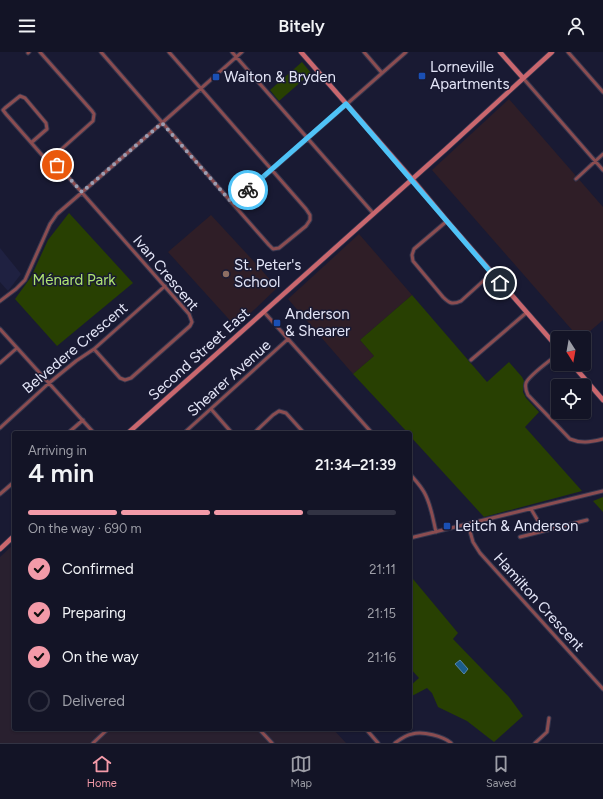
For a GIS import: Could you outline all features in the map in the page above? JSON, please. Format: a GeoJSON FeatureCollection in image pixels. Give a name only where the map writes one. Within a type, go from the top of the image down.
{"type":"FeatureCollection","features":[{"type":"Feature","properties":{"kind":"main road"},"geometry":{"type":"LineString","coordinates":[[301,52],[551,340]]}},
{"type":"Feature","properties":{"kind":"main road"},"geometry":{"type":"LineString","coordinates":[[500,52],[523,78]]}},
{"type":"Feature","properties":{"kind":"main road","name":"Second Street East"},"geometry":{"type":"LineString","coordinates":[[130,431],[552,52]]}},
{"type":"Feature","properties":{"kind":"main road"},"geometry":{"type":"LineString","coordinates":[[578,371],[603,400]]}},
{"type":"Feature","properties":{"kind":"main road"},"geometry":{"type":"LineString","coordinates":[[0,549],[12,538]]}},
{"type":"Feature","properties":{"kind":"street"},"geometry":{"type":"LineString","coordinates":[[40,52],[94,114],[93,121],[56,154],[54,160]]}},
{"type":"Feature","properties":{"kind":"street"},"geometry":{"type":"LineString","coordinates":[[101,52],[269,245],[273,249],[279,248],[306,226],[310,220],[310,215],[169,52]]}},
{"type":"Feature","properties":{"kind":"street"},"geometry":{"type":"LineString","coordinates":[[232,52],[374,213]]}},
{"type":"Feature","properties":{"kind":"street"},"geometry":{"type":"LineString","coordinates":[[0,301],[25,280],[50,224],[57,214],[242,52]]}},
{"type":"Feature","properties":{"kind":"street"},"geometry":{"type":"LineString","coordinates":[[364,52],[382,73]]}},
{"type":"Feature","properties":{"kind":"street"},"geometry":{"type":"LineString","coordinates":[[233,204],[406,52]]}},
{"type":"Feature","properties":{"kind":"street"},"geometry":{"type":"LineString","coordinates":[[568,52],[603,92]]}},
{"type":"Feature","properties":{"kind":"street"},"geometry":{"type":"LineString","coordinates":[[523,78],[603,170]]}},
{"type":"Feature","properties":{"kind":"street"},"geometry":{"type":"LineString","coordinates":[[2,110],[20,96],[25,98],[46,123],[47,129],[32,142]]}},
{"type":"Feature","properties":{"kind":"street","name":"Ivan Crescent"},"geometry":{"type":"LineString","coordinates":[[2,110],[42,155],[54,160],[189,314],[192,322],[190,326],[130,378],[125,380],[120,378],[94,349]]}},
{"type":"Feature","properties":{"kind":"street"},"geometry":{"type":"LineString","coordinates":[[576,179],[603,154]]}},
{"type":"Feature","properties":{"kind":"street"},"geometry":{"type":"LineString","coordinates":[[447,221],[414,249],[412,255],[413,261],[442,297],[448,302],[455,304],[461,301],[492,273]]}},
{"type":"Feature","properties":{"kind":"street","name":"Belvedere Crescent"},"geometry":{"type":"LineString","coordinates":[[0,428],[49,383],[76,361],[94,349],[165,286]]}},
{"type":"Feature","properties":{"kind":"street"},"geometry":{"type":"LineString","coordinates":[[264,312],[370,431]]}},
{"type":"Feature","properties":{"kind":"street"},"geometry":{"type":"LineString","coordinates":[[471,360],[526,313]]}},
{"type":"Feature","properties":{"kind":"street"},"geometry":{"type":"LineString","coordinates":[[0,329],[92,431]]}},
{"type":"Feature","properties":{"kind":"street","name":"Shearer Avenue"},"geometry":{"type":"LineString","coordinates":[[186,431],[288,339]]}},
{"type":"Feature","properties":{"kind":"street"},"geometry":{"type":"LineString","coordinates":[[0,363],[17,348]]}},
{"type":"Feature","properties":{"kind":"street"},"geometry":{"type":"LineString","coordinates":[[551,360],[530,377],[526,383],[528,395],[570,440],[585,443],[603,439]]}},
{"type":"Feature","properties":{"kind":"street"},"geometry":{"type":"LineString","coordinates":[[211,409],[230,431]]}},
{"type":"Feature","properties":{"kind":"street"},"geometry":{"type":"LineString","coordinates":[[256,431],[279,411],[286,413],[302,431]]}},
{"type":"Feature","properties":{"kind":"street"},"geometry":{"type":"LineString","coordinates":[[70,431],[82,420]]}},
{"type":"Feature","properties":{"kind":"street"},"geometry":{"type":"LineString","coordinates":[[412,476],[425,493],[436,532]]}},
{"type":"Feature","properties":{"kind":"street"},"geometry":{"type":"LineString","coordinates":[[0,494],[12,484]]}},
{"type":"Feature","properties":{"kind":"street"},"geometry":{"type":"LineString","coordinates":[[412,538],[603,491]]}},
{"type":"Feature","properties":{"kind":"street"},"geometry":{"type":"LineString","coordinates":[[531,509],[544,531]]}},
{"type":"Feature","properties":{"kind":"street"},"geometry":{"type":"LineString","coordinates":[[520,537],[587,520]]}},
{"type":"Feature","properties":{"kind":"street","name":"Hamilton Crescent"},"geometry":{"type":"LineString","coordinates":[[468,524],[473,542],[480,553],[603,690]]}},
{"type":"Feature","properties":{"kind":"street"},"geometry":{"type":"LineString","coordinates":[[535,743],[547,732],[549,718]]}},
{"type":"Feature","properties":{"kind":"street"},"geometry":{"type":"LineString","coordinates":[[93,743],[106,731]]}},
{"type":"Feature","properties":{"kind":"street"},"geometry":{"type":"LineString","coordinates":[[261,731],[272,743]]}},
{"type":"Feature","properties":{"kind":"street"},"geometry":{"type":"LineString","coordinates":[[368,731],[378,743]]}},
{"type":"Feature","properties":{"kind":"street"},"geometry":{"type":"LineString","coordinates":[[395,743],[411,732],[425,733],[447,739],[451,743]]}},
{"type":"Feature","properties":{"kind":"shaded area"},"geometry":{"type":"Polygon","coordinates":[[[509,99],[603,207],[603,320],[590,331],[573,331],[432,170],[509,99]]]}},
{"type":"Feature","properties":{"kind":"shaded area","name":"St. Peter's School"},"geometry":{"type":"Polygon","coordinates":[[[211,215],[277,288],[236,327],[168,252],[211,215]]]}},
{"type":"Feature","properties":{"kind":"shaded area"},"geometry":{"type":"Polygon","coordinates":[[[359,234],[412,295],[360,340],[374,356],[353,374],[288,299],[359,234]]]}},
{"type":"Feature","properties":{"kind":"shaded area"},"geometry":{"type":"Polygon","coordinates":[[[0,248],[21,274],[8,291],[0,282],[0,248]]]}},
{"type":"Feature","properties":{"kind":"shaded area"},"geometry":{"type":"Polygon","coordinates":[[[12,546],[12,731],[335,731],[346,743],[0,743],[0,557],[12,546]]]}},
{"type":"Feature","properties":{"kind":"shaded area"},"geometry":{"type":"Polygon","coordinates":[[[460,660],[468,669],[464,674],[455,664],[460,660]]]}},
{"type":"Feature","properties":{"kind":"green space"},"geometry":{"type":"Polygon","coordinates":[[[302,62],[311,73],[279,101],[270,90],[302,62]]]}},
{"type":"Feature","properties":{"kind":"green space","name":"Ménard Park"},"geometry":{"type":"Polygon","coordinates":[[[69,213],[133,283],[57,346],[15,299],[31,277],[48,240],[69,213]]]}},
{"type":"Feature","properties":{"kind":"green space"},"geometry":{"type":"Polygon","coordinates":[[[412,295],[487,382],[509,362],[524,381],[523,392],[526,398],[539,412],[525,427],[582,491],[484,517],[412,438],[412,431],[406,431],[353,374],[374,356],[360,340],[412,295]]]}},
{"type":"Feature","properties":{"kind":"green space"},"geometry":{"type":"Polygon","coordinates":[[[603,497],[603,512],[593,501],[603,497]]]}},
{"type":"Feature","properties":{"kind":"green space"},"geometry":{"type":"Polygon","coordinates":[[[412,575],[413,579],[458,633],[453,639],[509,697],[523,716],[494,742],[467,721],[438,707],[432,693],[427,688],[412,696],[412,684],[419,678],[412,670],[412,575]]]}},
{"type":"Feature","properties":{"kind":"way so far"},"geometry":{"type":"LineString","coordinates":[[57,165],[82,192],[162,123],[233,204],[248,190]]}},
{"type":"Feature","properties":{"kind":"place","name":"Lorneville Apartments"},"geometry":{"type":"Point","coordinates":[422,76]}},
{"type":"Feature","properties":{"kind":"place","name":"Walton & Bryden"},"geometry":{"type":"Point","coordinates":[216,77]}},
{"type":"Feature","properties":{"kind":"place","name":"St. Peter's School"},"geometry":{"type":"Point","coordinates":[226,274]}},
{"type":"Feature","properties":{"kind":"place","name":"Anderson & Shearer"},"geometry":{"type":"Point","coordinates":[277,323]}},
{"type":"Feature","properties":{"kind":"place","name":"Leitch & Anderson"},"geometry":{"type":"Point","coordinates":[447,526]}},
{"type":"Feature","properties":{"kind":"route"},"geometry":{"type":"LineString","coordinates":[[248,190],[346,104],[500,283]]}}]}
